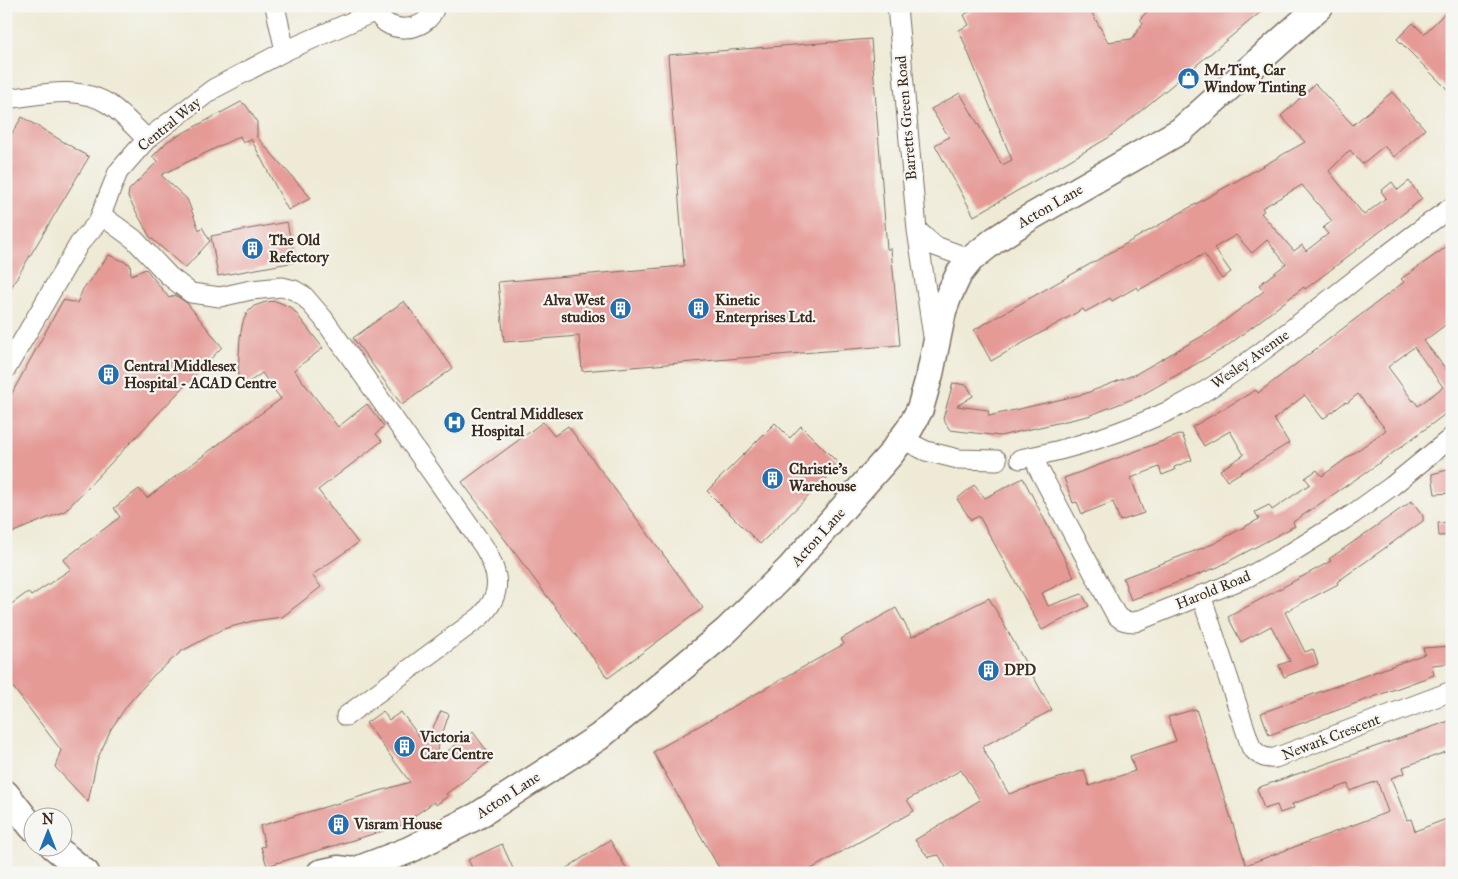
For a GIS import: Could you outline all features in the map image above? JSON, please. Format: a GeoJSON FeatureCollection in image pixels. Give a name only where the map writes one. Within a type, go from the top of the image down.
{"type":"FeatureCollection","features":[{"type":"Feature","properties":{"kind":"main road","name":"Acton Lane"},"geometry":{"type":"LineString","coordinates":[[320,873],[338,869],[353,872],[409,850],[477,816],[599,737],[726,631],[789,569],[890,455],[910,428],[920,408],[930,374],[949,295],[959,274],[971,259],[995,240],[1029,218],[1180,131],[1320,6]]}},
{"type":"Feature","properties":{"kind":"main road"},"geometry":{"type":"LineString","coordinates":[[6,794],[22,814]]}},
{"type":"Feature","properties":{"kind":"main road"},"geometry":{"type":"LineString","coordinates":[[65,856],[86,873]]}},
{"type":"Feature","properties":{"kind":"street"},"geometry":{"type":"LineString","coordinates":[[275,6],[285,51]]}},
{"type":"Feature","properties":{"kind":"street"},"geometry":{"type":"LineString","coordinates":[[376,9],[389,25],[403,29],[413,28],[426,21],[434,11],[435,6]]}},
{"type":"Feature","properties":{"kind":"street","name":"Barretts Green Road"},"geometry":{"type":"LineString","coordinates":[[896,6],[917,230],[935,350]]}},
{"type":"Feature","properties":{"kind":"street","name":"Central Way"},"geometry":{"type":"LineString","coordinates":[[6,369],[79,244],[98,222],[118,172],[148,139],[213,89],[285,51],[376,9]]}},
{"type":"Feature","properties":{"kind":"street"},"geometry":{"type":"LineString","coordinates":[[6,99],[70,92],[92,96],[109,104],[148,139]]}},
{"type":"Feature","properties":{"kind":"street","name":"Wesley Avenue"},"geometry":{"type":"LineString","coordinates":[[1027,458],[1082,443],[1132,426],[1175,408],[1217,383],[1298,325],[1416,232],[1452,207]]}},
{"type":"Feature","properties":{"kind":"street"},"geometry":{"type":"LineString","coordinates":[[101,215],[134,239],[169,276],[191,292],[220,297],[251,290],[282,287],[294,290],[304,296],[323,318],[484,547],[494,565],[496,590],[489,608],[480,617],[346,716]]}},
{"type":"Feature","properties":{"kind":"street"},"geometry":{"type":"LineString","coordinates":[[917,230],[935,246],[971,259]]}},
{"type":"Feature","properties":{"kind":"street","name":"Harold Road"},"geometry":{"type":"LineString","coordinates":[[1027,458],[1038,468],[1116,615],[1128,622],[1136,622],[1248,577],[1323,534],[1392,486],[1452,437]]}},
{"type":"Feature","properties":{"kind":"street"},"geometry":{"type":"LineString","coordinates":[[902,439],[926,451],[958,459],[997,460]]}},
{"type":"Feature","properties":{"kind":"street","name":"Newark Crescent"},"geometry":{"type":"LineString","coordinates":[[1202,595],[1251,747],[1263,758],[1275,758],[1452,691]]}},
{"type":"Feature","properties":{"kind":"building"},"geometry":{"type":"Polygon","coordinates":[[[979,6],[1088,6],[1108,42],[1132,39],[1143,23],[1140,19],[1153,6],[1268,6],[1108,138],[974,216],[935,145],[949,137],[931,109],[960,93],[1002,165],[1012,160],[959,30],[969,25],[964,15],[979,6]]]}},
{"type":"Feature","properties":{"kind":"building"},"geometry":{"type":"Polygon","coordinates":[[[1452,6],[1452,94],[1397,39],[1413,23],[1424,34],[1452,6]]]}},
{"type":"Feature","properties":{"kind":"building"},"geometry":{"type":"Polygon","coordinates":[[[871,39],[887,249],[891,249],[900,345],[582,371],[579,336],[504,342],[498,282],[684,266],[668,55],[871,39]]]}},
{"type":"Feature","properties":{"kind":"building"},"geometry":{"type":"Polygon","coordinates":[[[1315,84],[1353,125],[1392,92],[1425,129],[1394,157],[1384,146],[1362,164],[1350,150],[1329,171],[1364,215],[1386,198],[1381,191],[1392,182],[1398,190],[1409,181],[1422,199],[1324,275],[1305,289],[1304,287],[1226,347],[1140,396],[1088,416],[1000,436],[950,430],[943,419],[953,383],[967,385],[973,396],[957,406],[988,410],[989,416],[1084,394],[1136,374],[1211,331],[1264,291],[1259,285],[1286,264],[1267,240],[1252,253],[1236,235],[1214,248],[1231,272],[1222,279],[1204,254],[1139,290],[1137,287],[1112,301],[1110,298],[1085,312],[1083,309],[991,361],[974,330],[1305,142],[1281,116],[1315,84]],[[1302,185],[1262,208],[1264,211],[1261,213],[1294,251],[1302,245],[1306,251],[1328,234],[1323,228],[1332,221],[1302,185]]]}},
{"type":"Feature","properties":{"kind":"building"},"geometry":{"type":"Polygon","coordinates":[[[241,102],[246,105],[257,122],[256,136],[311,198],[288,210],[251,139],[243,143],[240,136],[161,175],[187,199],[199,230],[202,227],[210,241],[185,268],[150,237],[128,197],[129,190],[158,161],[152,157],[168,141],[241,102]]]}},
{"type":"Feature","properties":{"kind":"building"},"geometry":{"type":"Polygon","coordinates":[[[22,117],[89,157],[6,296],[6,143],[22,117]]]}},
{"type":"Feature","properties":{"kind":"building","name":"The Old Refectory"},"geometry":{"type":"Polygon","coordinates":[[[287,222],[295,262],[218,276],[211,236],[287,222]]]}},
{"type":"Feature","properties":{"kind":"building"},"geometry":{"type":"Polygon","coordinates":[[[1452,243],[1452,320],[1424,341],[1452,377],[1452,409],[1378,464],[1293,522],[1295,526],[1218,567],[1131,600],[1123,578],[1213,544],[1259,519],[1255,512],[1269,505],[1272,510],[1310,484],[1305,478],[1317,470],[1322,476],[1386,430],[1358,394],[1323,419],[1305,395],[1274,419],[1289,443],[1227,481],[1220,470],[1244,455],[1230,431],[1204,446],[1192,427],[1256,390],[1258,393],[1404,282],[1401,279],[1452,243]],[[1414,347],[1388,367],[1418,406],[1443,387],[1414,347]]]}},
{"type":"Feature","properties":{"kind":"building","name":"Central Middlesex Hospital - ACAD Centre"},"geometry":{"type":"Polygon","coordinates":[[[109,255],[130,264],[131,275],[146,269],[169,298],[175,295],[187,303],[222,347],[65,511],[6,535],[6,404],[63,300],[77,303],[83,289],[109,255]]]}},
{"type":"Feature","properties":{"kind":"building"},"geometry":{"type":"Polygon","coordinates":[[[276,301],[292,308],[323,348],[294,370],[338,427],[367,404],[384,426],[376,434],[382,441],[318,490],[358,543],[312,575],[321,587],[282,617],[253,621],[223,629],[182,651],[154,675],[128,704],[111,729],[97,760],[88,802],[55,767],[61,750],[6,678],[6,608],[28,592],[31,596],[71,569],[63,560],[120,517],[114,508],[139,489],[147,498],[281,399],[262,373],[245,385],[238,376],[240,337],[247,313],[254,306],[276,301]]]}},
{"type":"Feature","properties":{"kind":"building"},"geometry":{"type":"Polygon","coordinates":[[[404,301],[453,368],[402,405],[353,338],[404,301]]]}},
{"type":"Feature","properties":{"kind":"building"},"geometry":{"type":"Polygon","coordinates":[[[543,422],[554,436],[568,426],[703,608],[608,678],[462,482],[543,422]]]}},
{"type":"Feature","properties":{"kind":"building","name":"Christie's Warehouse"},"geometry":{"type":"Polygon","coordinates":[[[775,423],[790,438],[801,426],[840,465],[760,544],[707,491],[775,423]]]}},
{"type":"Feature","properties":{"kind":"building"},"geometry":{"type":"Polygon","coordinates":[[[1182,434],[1192,460],[1174,467],[1175,470],[1162,475],[1159,467],[1131,478],[1144,513],[1120,521],[1113,502],[1082,514],[1077,502],[1073,503],[1064,478],[1182,434]]]}},
{"type":"Feature","properties":{"kind":"building"},"geometry":{"type":"Polygon","coordinates":[[[1447,470],[1452,493],[1435,494],[1432,474],[1447,470]]]}},
{"type":"Feature","properties":{"kind":"building"},"geometry":{"type":"Polygon","coordinates":[[[1023,478],[1074,577],[1042,593],[1048,606],[1082,594],[1089,606],[1042,630],[979,516],[971,520],[957,499],[974,485],[985,498],[1023,478]]]}},
{"type":"Feature","properties":{"kind":"building"},"geometry":{"type":"Polygon","coordinates":[[[1412,501],[1423,516],[1423,521],[1337,582],[1338,584],[1285,612],[1305,652],[1313,649],[1318,664],[1284,677],[1279,665],[1290,661],[1271,626],[1241,642],[1228,617],[1331,561],[1329,559],[1412,501]]]}},
{"type":"Feature","properties":{"kind":"building"},"geometry":{"type":"Polygon","coordinates":[[[1452,522],[1452,535],[1439,536],[1438,523],[1452,522]]]}},
{"type":"Feature","properties":{"kind":"building"},"geometry":{"type":"Polygon","coordinates":[[[989,598],[1052,710],[982,747],[1009,794],[1084,770],[1089,786],[1135,771],[1130,756],[1176,741],[1168,717],[1196,709],[1246,865],[1388,812],[1377,781],[1350,791],[1348,784],[1292,804],[1294,808],[1280,813],[1277,805],[1264,809],[1257,788],[1452,720],[1452,750],[1403,767],[1405,773],[1391,778],[1407,820],[1411,819],[1415,831],[1452,817],[1452,873],[949,873],[939,855],[928,857],[915,840],[980,800],[961,770],[907,800],[914,811],[804,873],[722,873],[653,752],[844,644],[841,639],[896,608],[912,637],[989,598]]]}},
{"type":"Feature","properties":{"kind":"building"},"geometry":{"type":"Polygon","coordinates":[[[1452,646],[1452,663],[1432,665],[1434,675],[1269,735],[1261,713],[1425,654],[1423,648],[1452,646]]]}},
{"type":"Feature","properties":{"kind":"building"},"geometry":{"type":"Polygon","coordinates":[[[383,711],[389,720],[401,712],[425,744],[441,711],[449,714],[433,762],[473,732],[493,759],[446,794],[448,796],[436,805],[434,802],[414,816],[416,821],[267,866],[261,847],[265,846],[260,826],[410,782],[366,723],[383,711]]]}},
{"type":"Feature","properties":{"kind":"building"},"geometry":{"type":"Polygon","coordinates":[[[610,840],[629,873],[559,873],[610,840]]]}},
{"type":"Feature","properties":{"kind":"building"},"geometry":{"type":"Polygon","coordinates":[[[502,844],[515,873],[475,873],[468,860],[502,844]]]}},
{"type":"Feature","properties":{"kind":"place","name":"Mr Tint, Car Window Tinting"},"geometry":{"type":"Point","coordinates":[1188,79]}},
{"type":"Feature","properties":{"kind":"place","name":"The Old Refectory"},"geometry":{"type":"Point","coordinates":[253,249]}},
{"type":"Feature","properties":{"kind":"place","name":"Alva West studios"},"geometry":{"type":"Point","coordinates":[621,309]}},
{"type":"Feature","properties":{"kind":"place","name":"Kinetic Enterprises Ltd."},"geometry":{"type":"Point","coordinates":[699,309]}},
{"type":"Feature","properties":{"kind":"place","name":"Central Middlesex Hospital - ACAD Centre"},"geometry":{"type":"Point","coordinates":[108,375]}},
{"type":"Feature","properties":{"kind":"place","name":"Central Middlesex Hospital"},"geometry":{"type":"Point","coordinates":[455,423]}},
{"type":"Feature","properties":{"kind":"place","name":"Christie's Warehouse"},"geometry":{"type":"Point","coordinates":[773,478]}},
{"type":"Feature","properties":{"kind":"place","name":"DPD"},"geometry":{"type":"Point","coordinates":[988,670]}},
{"type":"Feature","properties":{"kind":"place","name":"Victoria Care Centre"},"geometry":{"type":"Point","coordinates":[404,746]}},
{"type":"Feature","properties":{"kind":"place","name":"Visram House"},"geometry":{"type":"Point","coordinates":[338,824]}}]}
